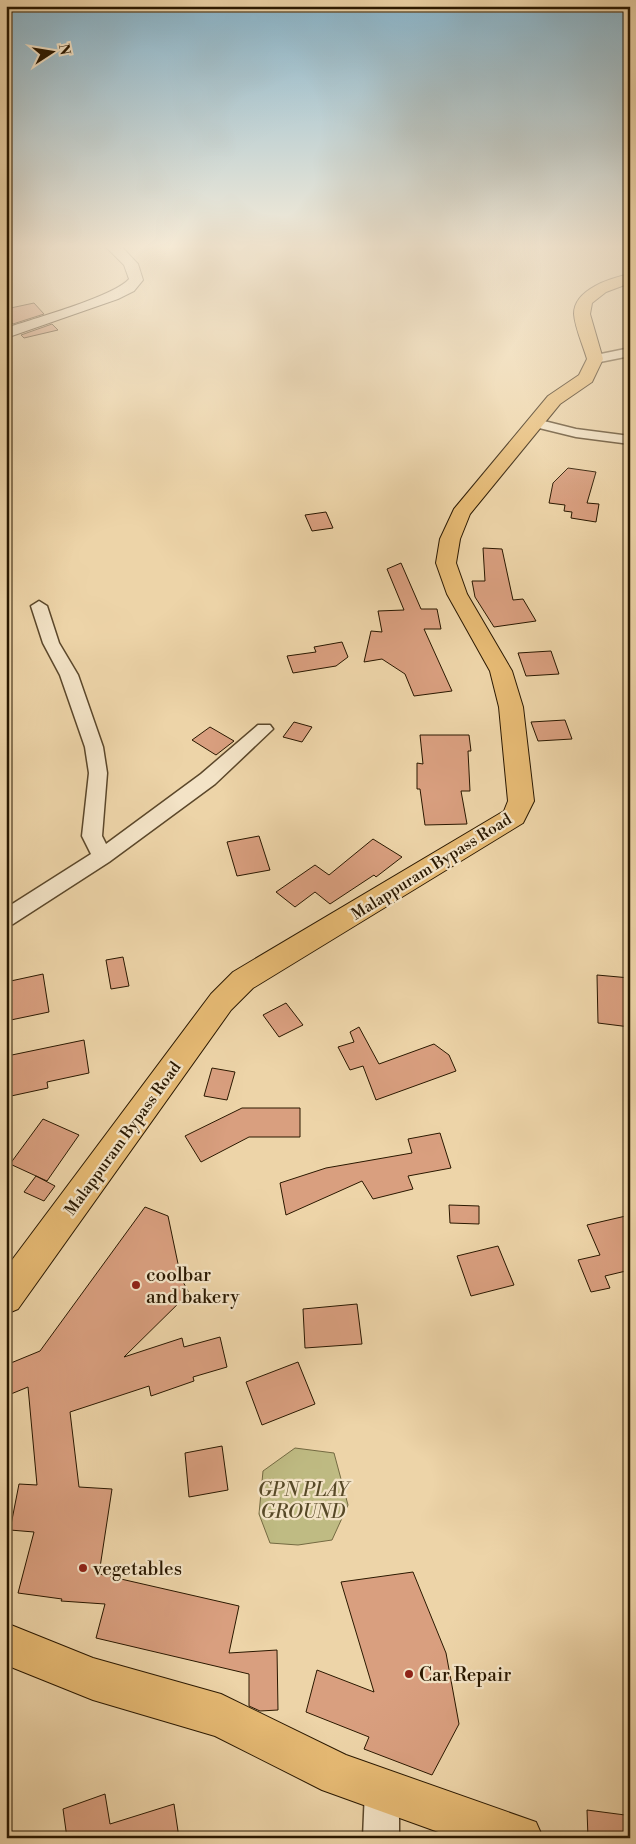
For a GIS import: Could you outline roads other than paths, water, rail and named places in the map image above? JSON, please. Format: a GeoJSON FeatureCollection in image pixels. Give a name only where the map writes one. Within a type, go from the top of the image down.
{"type":"FeatureCollection","features":[{"type":"Feature","properties":{"kind":"main road"},"geometry":{"type":"LineString","coordinates":[[587,331],[595,359]]}},
{"type":"Feature","properties":{"kind":"main road","name":"Malappuram Bypass Road"},"geometry":{"type":"LineString","coordinates":[[6,1297],[221,1002],[243,980],[514,817],[521,801],[511,707],[501,671],[457,594],[446,563],[450,539],[461,514],[554,400],[586,378],[595,359]]}},
{"type":"Feature","properties":{"kind":"main road"},"geometry":{"type":"LineString","coordinates":[[6,1644],[93,1679],[221,1716],[338,1774],[520,1838]]}},
{"type":"Feature","properties":{"kind":"street"},"geometry":{"type":"LineString","coordinates":[[595,359],[629,353]]}},
{"type":"Feature","properties":{"kind":"street"},"geometry":{"type":"LineString","coordinates":[[536,423],[576,434],[630,440]]}},
{"type":"Feature","properties":{"kind":"street"},"geometry":{"type":"LineString","coordinates":[[38,606],[52,643],[69,675],[94,747],[98,773],[92,836],[102,857]]}},
{"type":"Feature","properties":{"kind":"street"},"geometry":{"type":"LineString","coordinates":[[6,918],[102,857],[208,778],[264,729]]}},
{"type":"Feature","properties":{"kind":"street"},"geometry":{"type":"LineString","coordinates":[[381,1838],[382,1790]]}},
{"type":"Feature","properties":{"kind":"place","name":"coolbar and bakery"},"geometry":{"type":"Point","coordinates":[136,1285]}},
{"type":"Feature","properties":{"kind":"place","name":"vegetables"},"geometry":{"type":"Point","coordinates":[83,1568]}},
{"type":"Feature","properties":{"kind":"place","name":"Car Repair"},"geometry":{"type":"Point","coordinates":[409,1674]}},
{"type":"Feature","properties":{"kind":"park label","name":"GPN PLAY GROUND"},"geometry":{"type":"Point","coordinates":[303,1500]}}]}
